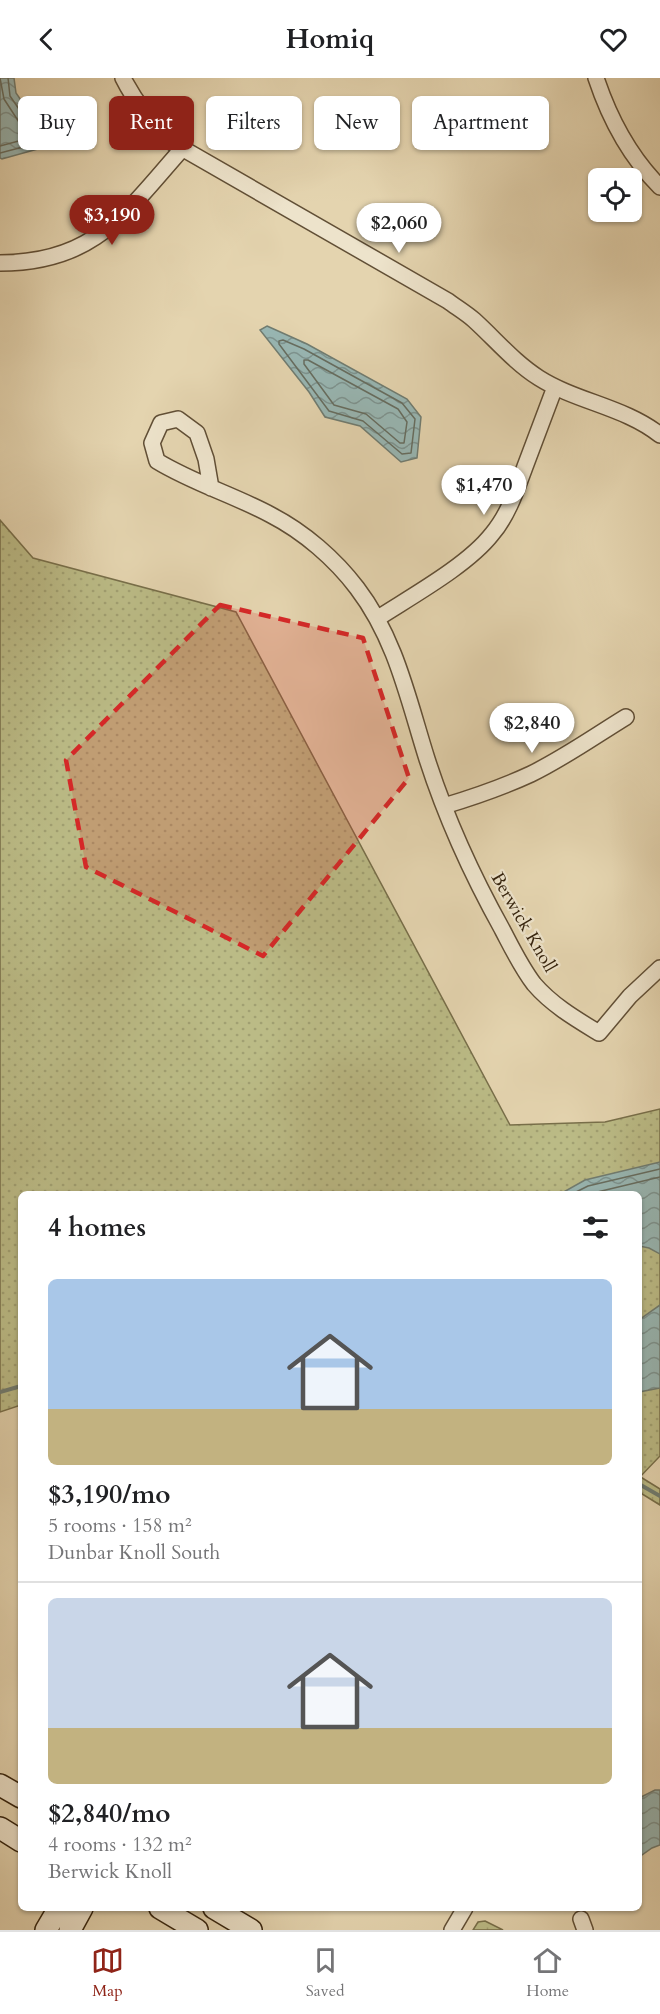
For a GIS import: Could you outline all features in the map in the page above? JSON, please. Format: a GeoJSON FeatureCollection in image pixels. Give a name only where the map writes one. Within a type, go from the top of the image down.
{"type":"FeatureCollection","features":[{"type":"Feature","properties":{"kind":"main road"},"geometry":{"type":"LineString","coordinates":[[0,1785],[18,1795]]}},
{"type":"Feature","properties":{"kind":"main road"},"geometry":{"type":"LineString","coordinates":[[0,1816],[18,1826]]}},
{"type":"Feature","properties":{"kind":"main road"},"geometry":{"type":"LineString","coordinates":[[0,1828],[18,1839]]}},
{"type":"Feature","properties":{"kind":"main road"},"geometry":{"type":"LineString","coordinates":[[45,1930],[50,1911]]}},
{"type":"Feature","properties":{"kind":"main road"},"geometry":{"type":"LineString","coordinates":[[45,1930],[56,1911]]}},
{"type":"Feature","properties":{"kind":"main road"},"geometry":{"type":"LineString","coordinates":[[70,1930],[80,1911]]}},
{"type":"Feature","properties":{"kind":"main road"},"geometry":{"type":"LineString","coordinates":[[165,1911],[197,1930]]}},
{"type":"Feature","properties":{"kind":"main road"},"geometry":{"type":"LineString","coordinates":[[219,1911],[251,1930]]}},
{"type":"Feature","properties":{"kind":"street"},"geometry":{"type":"LineString","coordinates":[[123,78],[132,96]]}},
{"type":"Feature","properties":{"kind":"street"},"geometry":{"type":"LineString","coordinates":[[596,78],[608,113],[625,145],[660,187]]}},
{"type":"Feature","properties":{"kind":"street"},"geometry":{"type":"LineString","coordinates":[[0,263],[23,263],[53,258],[80,247],[105,231],[127,211],[180,150]]}},
{"type":"Feature","properties":{"kind":"street"},"geometry":{"type":"LineString","coordinates":[[185,150],[448,301],[473,319],[515,361],[555,387],[623,413],[660,435]]}},
{"type":"Feature","properties":{"kind":"street"},"geometry":{"type":"LineString","coordinates":[[378,618],[455,567],[492,535],[516,491],[555,387]]}},
{"type":"Feature","properties":{"kind":"street","name":"Berwick Knoll"},"geometry":{"type":"LineString","coordinates":[[211,488],[206,459],[197,433],[178,419],[161,423],[152,443],[157,461],[181,475],[273,516],[303,536],[332,560],[357,588],[378,618],[404,679],[444,806],[486,899],[522,966],[535,984],[570,1016],[598,1033],[630,996],[660,968]]}},
{"type":"Feature","properties":{"kind":"street"},"geometry":{"type":"LineString","coordinates":[[444,806],[489,792],[533,773],[626,717]]}},
{"type":"Feature","properties":{"kind":"street"},"geometry":{"type":"LineString","coordinates":[[452,1930],[463,1911]]}},
{"type":"Feature","properties":{"kind":"highlighted area"},"geometry":{"type":"Polygon","coordinates":[[[220,605],[363,638],[409,778],[263,956],[86,867],[66,760],[220,605]]]}},
{"type":"Feature","properties":{"kind":"green space"},"geometry":{"type":"Polygon","coordinates":[[[0,520],[33,558],[236,612],[510,1125],[605,1122],[660,1109],[660,1456],[642,1475],[642,1191],[18,1191],[18,1406],[0,1412],[0,520]]]}},
{"type":"Feature","properties":{"kind":"green space"},"geometry":{"type":"Polygon","coordinates":[[[642,1478],[660,1489],[660,1505],[642,1494],[642,1478]]]}},
{"type":"Feature","properties":{"kind":"green space"},"geometry":{"type":"Polygon","coordinates":[[[485,1921],[503,1930],[473,1930],[478,1922],[485,1921]]]}},
{"type":"Feature","properties":{"kind":"water"},"geometry":{"type":"Polygon","coordinates":[[[0,78],[14,78],[18,96],[18,150],[34,150],[0,158],[0,78]]]}},
{"type":"Feature","properties":{"kind":"water"},"geometry":{"type":"Polygon","coordinates":[[[267,326],[307,344],[407,399],[421,417],[417,458],[401,462],[360,426],[325,417],[309,392],[260,330],[267,326]]]}},
{"type":"Feature","properties":{"kind":"water"},"geometry":{"type":"Polygon","coordinates":[[[660,1162],[660,1254],[642,1247],[642,1191],[565,1191],[585,1180],[660,1162]]]}},
{"type":"Feature","properties":{"kind":"water"},"geometry":{"type":"Polygon","coordinates":[[[660,1305],[660,1388],[642,1391],[642,1318],[660,1305]]]}},
{"type":"Feature","properties":{"kind":"water"},"geometry":{"type":"Polygon","coordinates":[[[660,1790],[660,1845],[642,1855],[642,1796],[660,1790]]]}},
{"type":"Feature","properties":{"kind":"waterway"},"geometry":{"type":"LineString","coordinates":[[0,1392],[18,1387]]}},
{"type":"Feature","properties":{"kind":"waterway"},"geometry":{"type":"LineString","coordinates":[[642,1486],[660,1496]]}}]}
